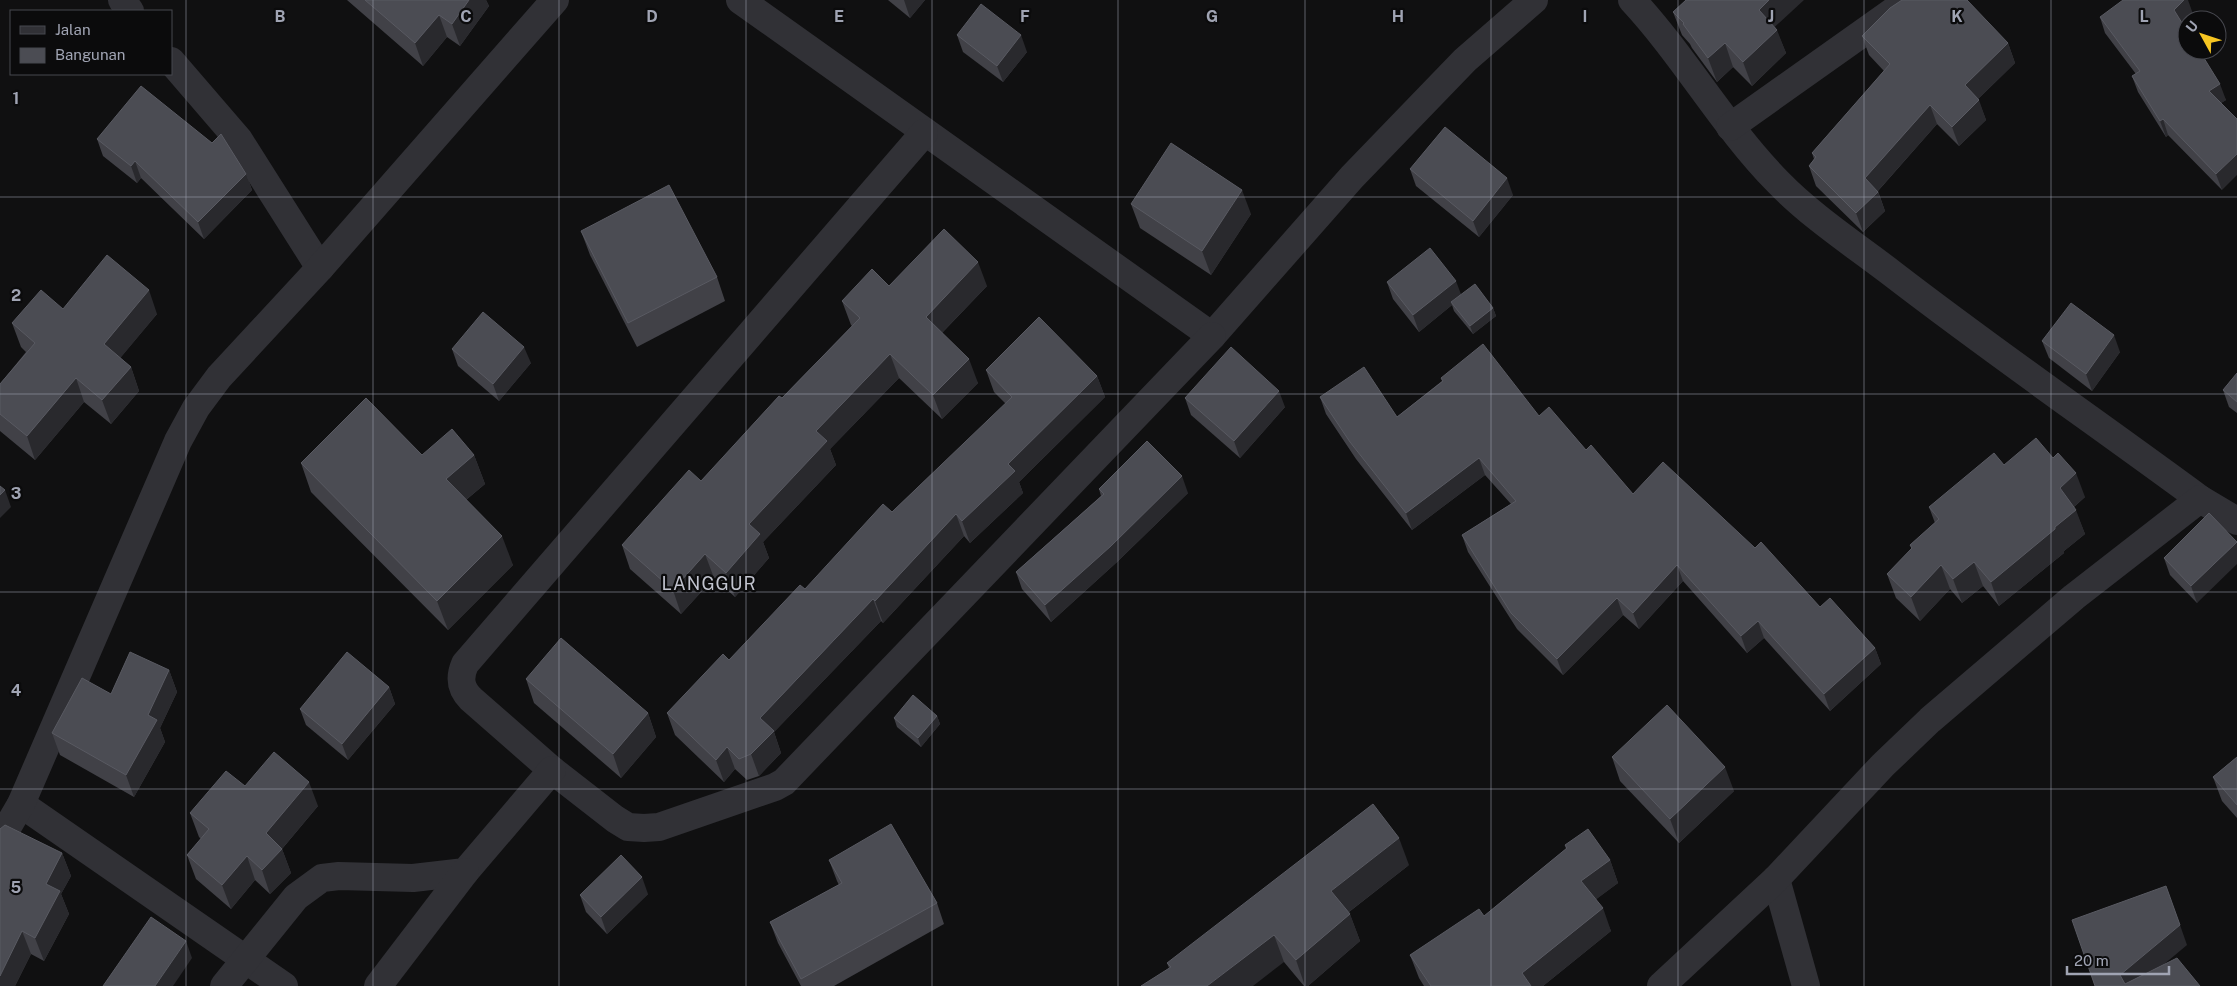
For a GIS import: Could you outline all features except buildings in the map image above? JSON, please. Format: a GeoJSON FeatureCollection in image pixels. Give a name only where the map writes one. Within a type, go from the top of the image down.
{"type":"FeatureCollection","features":[{"type":"Feature","properties":{"kind":"street"},"geometry":{"type":"LineString","coordinates":[[0,840],[21,804],[178,441],[196,408],[219,377],[320,268],[555,0]]}},
{"type":"Feature","properties":{"kind":"street"},"geometry":{"type":"LineString","coordinates":[[740,0],[924,133],[1212,336]]}},
{"type":"Feature","properties":{"kind":"street"},"geometry":{"type":"LineString","coordinates":[[924,133],[465,664],[460,683],[464,692],[552,770],[628,827],[659,827],[775,787],[784,782],[1212,336],[1352,177],[1398,129],[1465,60],[1534,0]]}},
{"type":"Feature","properties":{"kind":"street"},"geometry":{"type":"LineString","coordinates":[[1632,0],[1660,32],[1730,127],[1778,182],[1806,208],[1938,309],[2200,499],[2237,521]]}},
{"type":"Feature","properties":{"kind":"street"},"geometry":{"type":"LineString","coordinates":[[1730,127],[1909,0]]}},
{"type":"Feature","properties":{"kind":"street"},"geometry":{"type":"LineString","coordinates":[[172,62],[239,140],[320,268]]}},
{"type":"Feature","properties":{"kind":"street"},"geometry":{"type":"LineString","coordinates":[[1661,986],[1776,879],[1883,766],[1930,720],[2074,597],[2200,499]]}},
{"type":"Feature","properties":{"kind":"street"},"geometry":{"type":"LineString","coordinates":[[378,986],[465,872],[552,770]]}},
{"type":"Feature","properties":{"kind":"street"},"geometry":{"type":"LineString","coordinates":[[21,804],[284,986]]}},
{"type":"Feature","properties":{"kind":"street"},"geometry":{"type":"LineString","coordinates":[[224,986],[296,897],[322,878],[340,876],[413,878],[465,872]]}},
{"type":"Feature","properties":{"kind":"street"},"geometry":{"type":"LineString","coordinates":[[1776,879],[1806,986]]}},
{"type":"Feature","properties":{"kind":"district","name":"LANGGUR"},"geometry":{"type":"Point","coordinates":[709,583]}}]}
